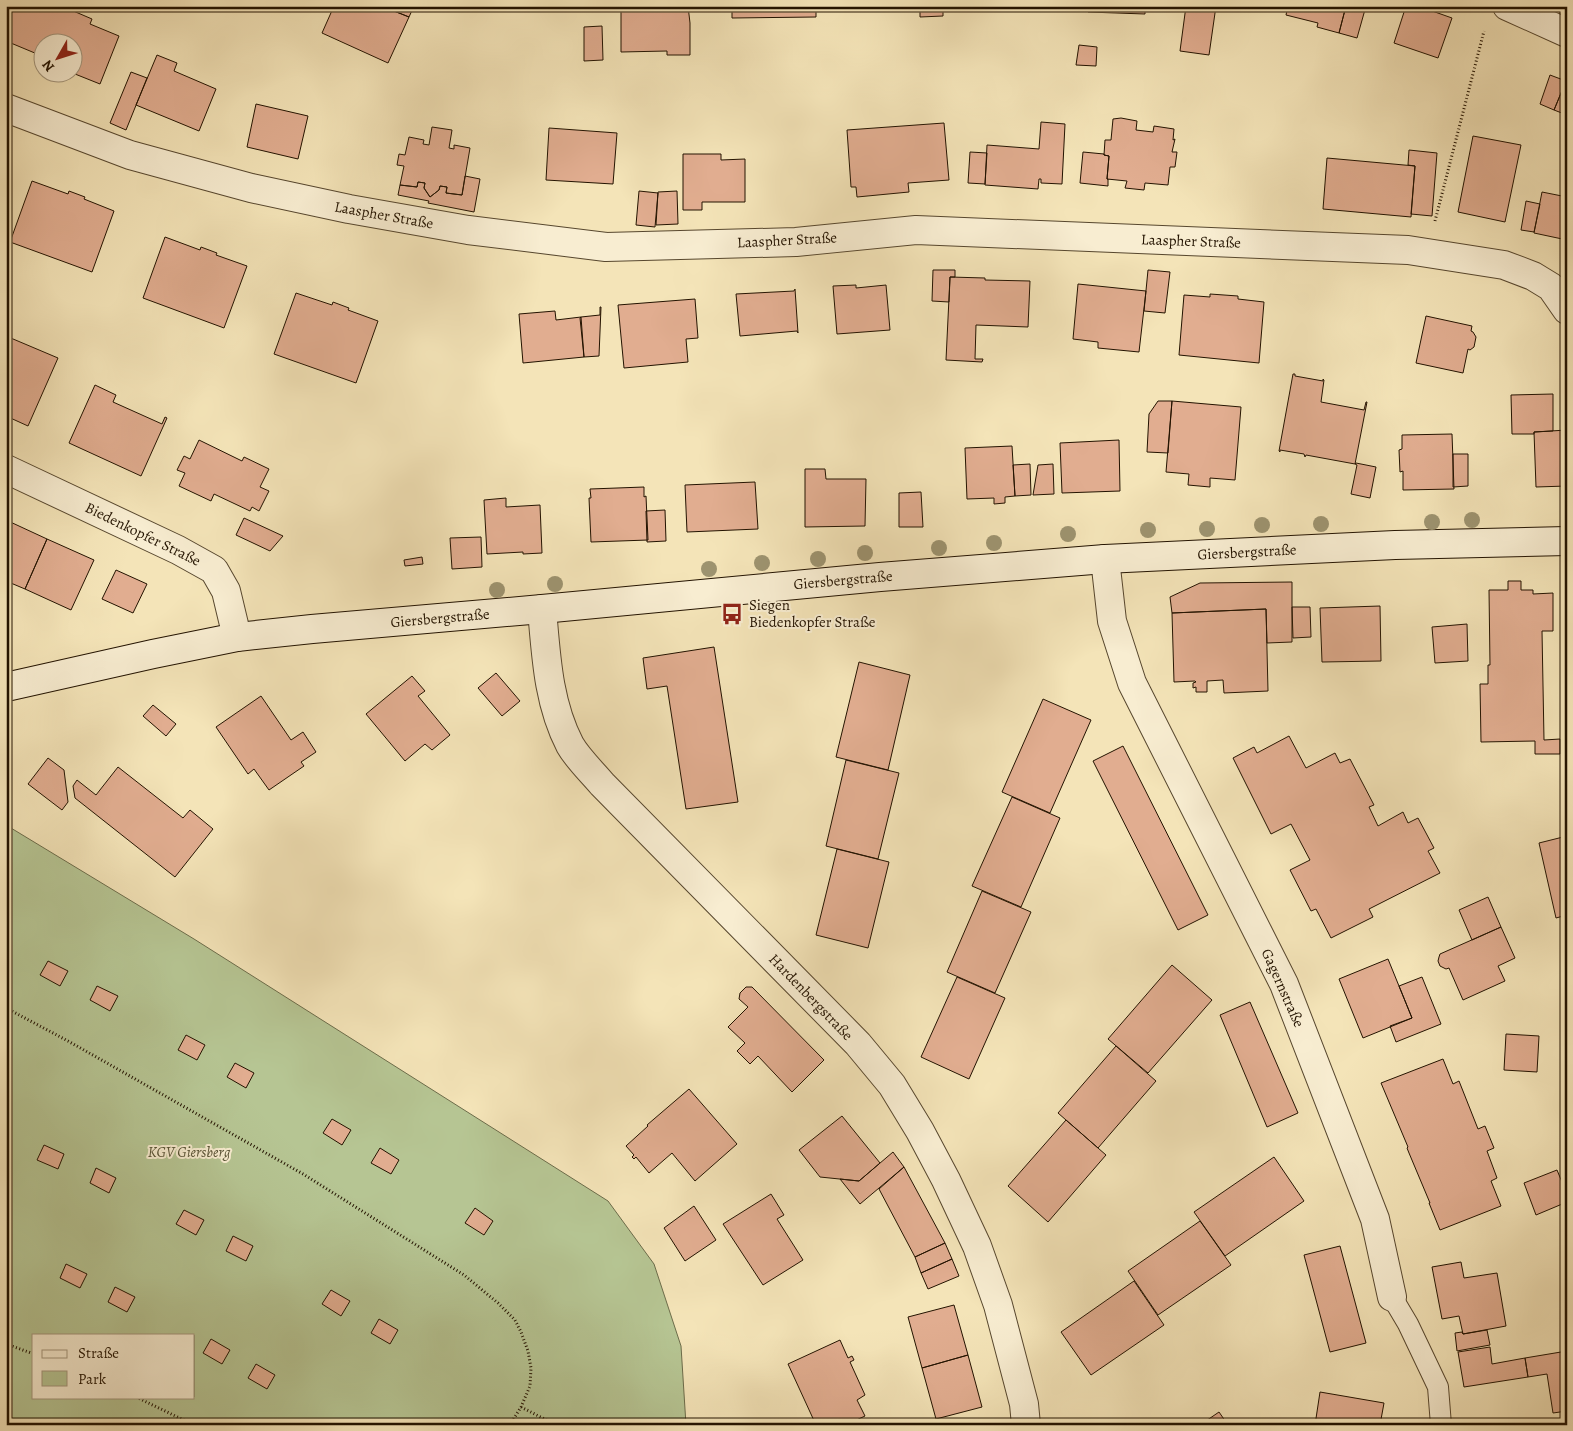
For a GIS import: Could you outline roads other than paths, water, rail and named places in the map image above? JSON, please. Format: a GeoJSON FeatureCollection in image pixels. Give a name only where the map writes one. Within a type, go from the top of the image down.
{"type":"FeatureCollection","features":[{"type":"Feature","properties":{"kind":"street"},"geometry":{"type":"LineString","coordinates":[[1507,6],[1567,33]]}},
{"type":"Feature","properties":{"kind":"street","name":"Laaspher Straße"},"geometry":{"type":"LineString","coordinates":[[6,108],[130,154],[252,188],[349,209],[468,230],[606,247],[796,242],[916,230],[1408,250],[1504,264],[1533,276],[1551,287],[1567,310]]}},
{"type":"Feature","properties":{"kind":"street","name":"Biedenkopfer Straße"},"geometry":{"type":"LineString","coordinates":[[6,469],[178,550],[214,570],[226,591],[237,637]]}},
{"type":"Feature","properties":{"kind":"street","name":"Giersbergstraße"},"geometry":{"type":"LineString","coordinates":[[6,687],[237,637],[312,629],[880,577],[1105,559],[1395,545],[1567,541]]}},
{"type":"Feature","properties":{"kind":"street","name":"Gagernstraße"},"geometry":{"type":"LineString","coordinates":[[1105,559],[1112,621],[1132,682],[1284,984],[1375,1219],[1392,1297]]}},
{"type":"Feature","properties":{"kind":"street","name":"Hardenbergstraße"},"geometry":{"type":"LineString","coordinates":[[542,609],[546,657],[553,703],[571,746],[602,784],[858,1044],[892,1085],[920,1131],[946,1180],[977,1246],[998,1306],[1024,1404],[1026,1425]]}},
{"type":"Feature","properties":{"kind":"lane","name":"Gagernstraße"},"geometry":{"type":"LineString","coordinates":[[1392,1297],[1408,1324],[1438,1387],[1441,1425]]}},
{"type":"Feature","properties":{"kind":"place","name":"Siegen Biedenkopfer Straße"},"geometry":{"type":"Point","coordinates":[732,614]}},
{"type":"Feature","properties":{"kind":"park label","name":"KGV Giersberg"},"geometry":{"type":"Point","coordinates":[189,1152]}}]}
